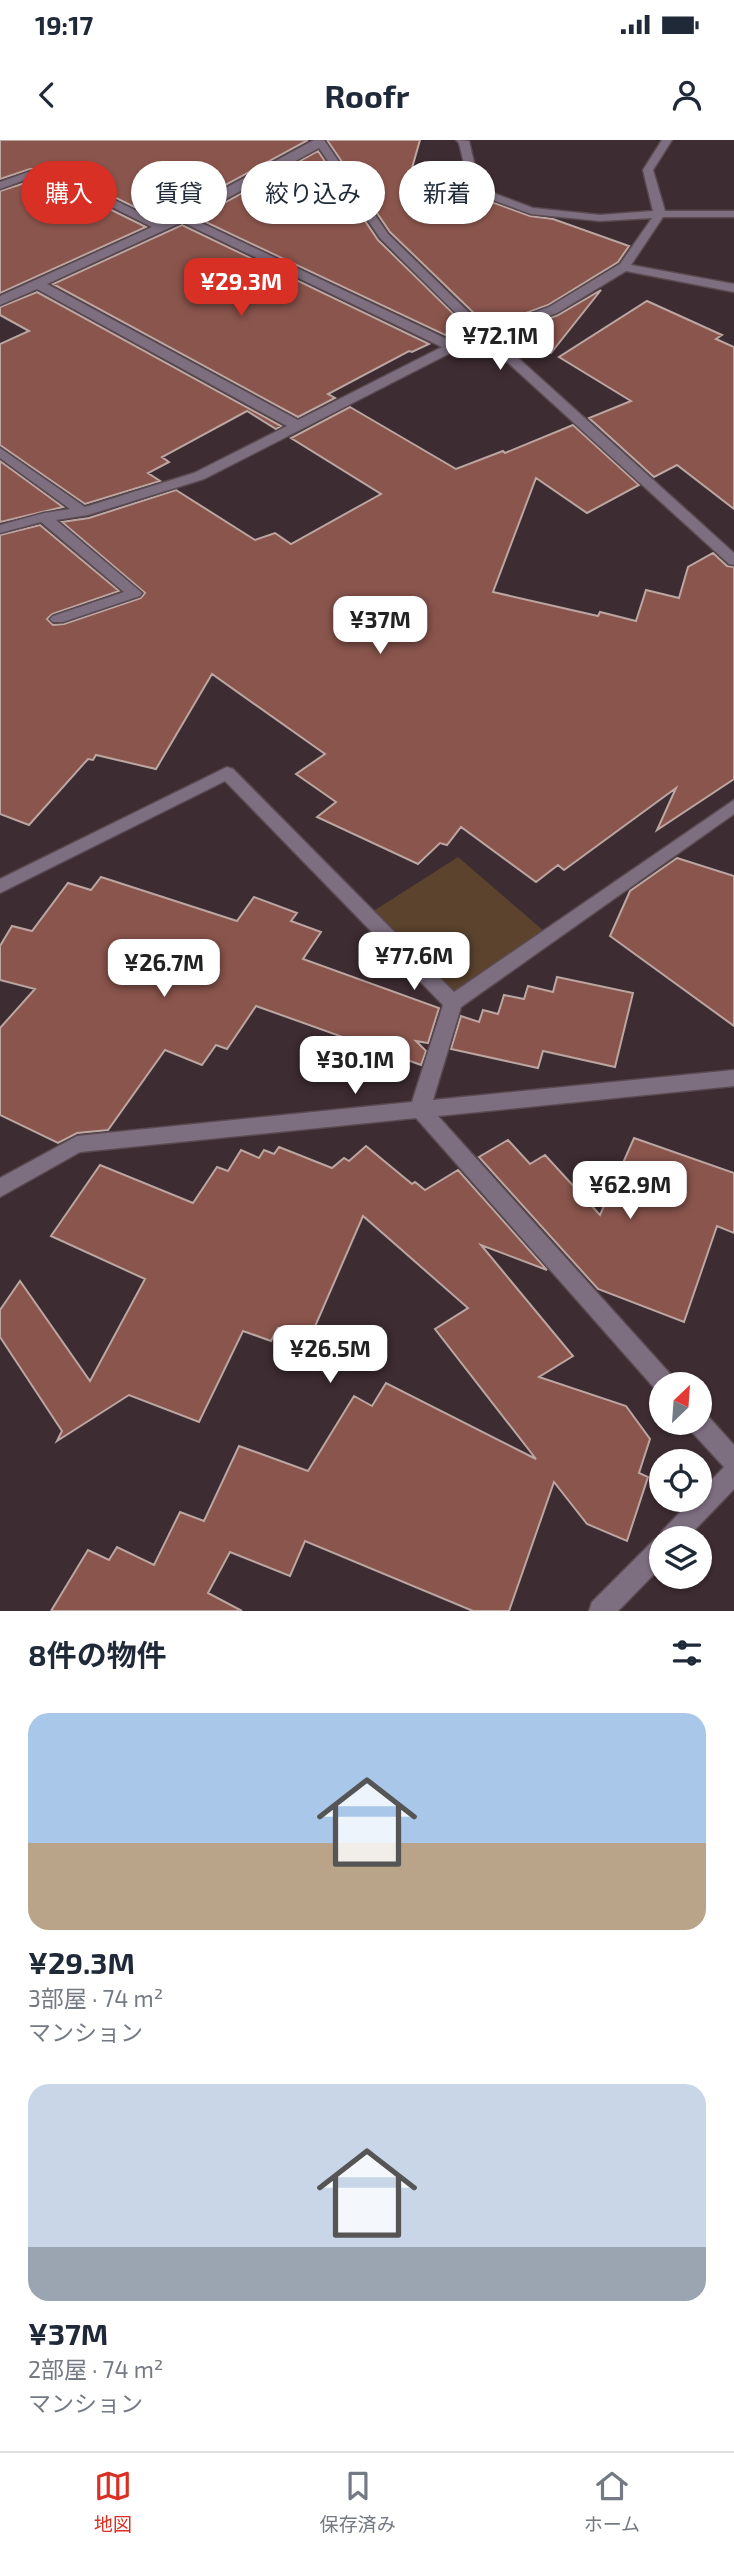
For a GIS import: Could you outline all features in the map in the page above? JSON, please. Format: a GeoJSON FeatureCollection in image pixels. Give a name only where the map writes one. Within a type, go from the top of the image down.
{"type":"FeatureCollection","features":[{"type":"Feature","properties":{"kind":"street"},"geometry":{"type":"LineString","coordinates":[[461,140],[464,141],[475,190],[531,211],[600,218],[660,214],[734,214]]}},
{"type":"Feature","properties":{"kind":"street"},"geometry":{"type":"LineString","coordinates":[[0,529],[44,517],[83,512],[199,476],[452,347],[553,310],[624,267],[660,214],[648,170],[667,140]]}},
{"type":"Feature","properties":{"kind":"street"},"geometry":{"type":"LineString","coordinates":[[227,193],[320,141],[384,236],[485,335],[734,561]]}},
{"type":"Feature","properties":{"kind":"street"},"geometry":{"type":"LineString","coordinates":[[0,186],[31,174],[52,173],[162,228]]}},
{"type":"Feature","properties":{"kind":"street"},"geometry":{"type":"LineString","coordinates":[[0,301],[170,224]]}},
{"type":"Feature","properties":{"kind":"street"},"geometry":{"type":"LineString","coordinates":[[195,224],[452,347]]}},
{"type":"Feature","properties":{"kind":"street"},"geometry":{"type":"LineString","coordinates":[[624,267],[734,288]]}},
{"type":"Feature","properties":{"kind":"street"},"geometry":{"type":"LineString","coordinates":[[38,284],[298,426]]}},
{"type":"Feature","properties":{"kind":"street"},"geometry":{"type":"LineString","coordinates":[[0,452],[83,512]]}},
{"type":"Feature","properties":{"kind":"street"},"geometry":{"type":"LineString","coordinates":[[44,517],[135,593],[58,619]]}},
{"type":"Feature","properties":{"kind":"street"},"geometry":{"type":"LineString","coordinates":[[0,887],[227,773],[453,1003]]}},
{"type":"Feature","properties":{"kind":"street"},"geometry":{"type":"LineString","coordinates":[[421,1109],[453,1003],[734,806]]}},
{"type":"Feature","properties":{"kind":"street"},"geometry":{"type":"LineString","coordinates":[[0,1188],[77,1144],[734,1078]]}},
{"type":"Feature","properties":{"kind":"street"},"geometry":{"type":"LineString","coordinates":[[421,1109],[654,1372]]}},
{"type":"Feature","properties":{"kind":"street"},"geometry":{"type":"LineString","coordinates":[[710,1435],[734,1462]]}},
{"type":"Feature","properties":{"kind":"street"},"geometry":{"type":"LineString","coordinates":[[683,1526],[734,1473]]}},
{"type":"Feature","properties":{"kind":"street"},"geometry":{"type":"LineString","coordinates":[[601,1611],[649,1561]]}},
{"type":"Feature","properties":{"kind":"shaded area"},"geometry":{"type":"Polygon","coordinates":[[[458,857],[545,932],[454,995],[372,912],[458,857]]]}},
{"type":"Feature","properties":{"kind":"building"},"geometry":{"type":"Polygon","coordinates":[[[0,140],[308,140],[269,161],[241,161],[241,176],[227,184],[227,161],[131,161],[131,205],[117,198],[117,161],[21,161],[21,172],[0,179],[0,140]]]}},
{"type":"Feature","properties":{"kind":"building"},"geometry":{"type":"Polygon","coordinates":[[[327,140],[420,140],[414,161],[399,161],[399,224],[495,224],[495,203],[530,216],[553,219],[629,246],[618,262],[548,305],[501,322],[487,314],[479,318],[385,224],[385,161],[341,161],[327,140]]]}},
{"type":"Feature","properties":{"kind":"building"},"geometry":{"type":"Polygon","coordinates":[[[318,151],[325,161],[300,161],[318,151]]]}},
{"type":"Feature","properties":{"kind":"building"},"geometry":{"type":"Polygon","coordinates":[[[21,184],[21,224],[117,224],[117,213],[131,220],[131,224],[146,227],[0,293],[0,191],[21,184]]]}},
{"type":"Feature","properties":{"kind":"building"},"geometry":{"type":"Polygon","coordinates":[[[241,194],[241,224],[367,224],[378,240],[465,325],[445,335],[210,224],[227,224],[227,201],[241,194]]]}},
{"type":"Feature","properties":{"kind":"building"},"geometry":{"type":"Polygon","coordinates":[[[182,225],[429,344],[409,351],[328,394],[335,398],[298,417],[53,284],[182,225]]]}},
{"type":"Feature","properties":{"kind":"building"},"geometry":{"type":"Polygon","coordinates":[[[601,290],[551,353],[515,331],[558,315],[601,290]]]}},
{"type":"Feature","properties":{"kind":"building"},"geometry":{"type":"Polygon","coordinates":[[[37,292],[281,426],[276,429],[247,411],[162,457],[169,462],[148,473],[160,481],[85,504],[0,445],[0,344],[29,331],[0,315],[0,307],[37,292]]]}},
{"type":"Feature","properties":{"kind":"building"},"geometry":{"type":"Polygon","coordinates":[[[647,301],[722,335],[716,339],[734,347],[734,509],[677,465],[654,477],[589,418],[631,401],[559,357],[647,301]]]}},
{"type":"Feature","properties":{"kind":"building"},"geometry":{"type":"Polygon","coordinates":[[[350,407],[456,469],[503,451],[505,453],[573,425],[639,485],[587,513],[536,478],[493,592],[598,616],[600,612],[636,621],[646,590],[679,598],[688,567],[713,553],[727,566],[734,567],[734,779],[657,830],[676,788],[564,870],[558,865],[536,882],[461,827],[447,845],[440,843],[418,864],[317,817],[336,802],[296,774],[325,754],[212,674],[156,769],[96,755],[93,760],[88,759],[29,825],[0,814],[0,535],[40,525],[119,591],[52,614],[47,619],[53,625],[64,624],[141,598],[145,593],[62,522],[89,518],[176,490],[255,540],[275,533],[291,544],[381,494],[291,438],[350,407]]]}},
{"type":"Feature","properties":{"kind":"building"},"geometry":{"type":"Polygon","coordinates":[[[0,461],[63,507],[0,522],[0,461]]]}},
{"type":"Feature","properties":{"kind":"building"},"geometry":{"type":"Polygon","coordinates":[[[677,858],[734,876],[734,1026],[610,936],[630,891],[677,858]]]}},
{"type":"Feature","properties":{"kind":"building"},"geometry":{"type":"Polygon","coordinates":[[[101,877],[237,921],[254,897],[297,913],[291,921],[321,932],[303,959],[439,1008],[428,1043],[416,1041],[426,1051],[421,1065],[256,1006],[227,1049],[216,1045],[202,1065],[165,1050],[108,1130],[77,1133],[58,1143],[0,1115],[0,1028],[35,989],[0,980],[0,946],[12,926],[32,931],[68,883],[91,890],[101,877]]]}},
{"type":"Feature","properties":{"kind":"building"},"geometry":{"type":"Polygon","coordinates":[[[557,977],[633,993],[615,1067],[543,1051],[538,1068],[451,1049],[461,1016],[479,1022],[483,1010],[498,1014],[504,995],[524,999],[528,986],[553,992],[557,977]]]}},
{"type":"Feature","properties":{"kind":"building"},"geometry":{"type":"Polygon","coordinates":[[[634,1138],[734,1173],[734,1233],[717,1226],[684,1322],[598,1289],[479,1157],[508,1140],[530,1164],[545,1155],[600,1215],[634,1138]]]}},
{"type":"Feature","properties":{"kind":"building"},"geometry":{"type":"Polygon","coordinates":[[[366,1146],[412,1184],[415,1182],[425,1190],[458,1170],[547,1270],[481,1245],[573,1356],[539,1377],[626,1406],[650,1439],[639,1473],[648,1477],[627,1541],[587,1524],[554,1482],[509,1611],[473,1611],[305,1541],[290,1576],[230,1552],[208,1593],[242,1611],[51,1611],[88,1550],[109,1560],[117,1547],[154,1565],[180,1512],[204,1521],[239,1446],[308,1471],[354,1396],[372,1406],[386,1383],[536,1459],[435,1329],[468,1308],[363,1216],[310,1338],[278,1328],[271,1341],[243,1331],[199,1422],[129,1395],[57,1441],[62,1431],[0,1337],[0,1310],[20,1281],[90,1381],[145,1279],[51,1236],[100,1165],[193,1203],[217,1167],[228,1171],[241,1150],[259,1158],[264,1150],[274,1154],[279,1147],[332,1168],[344,1158],[349,1161],[366,1146]]]}}]}
